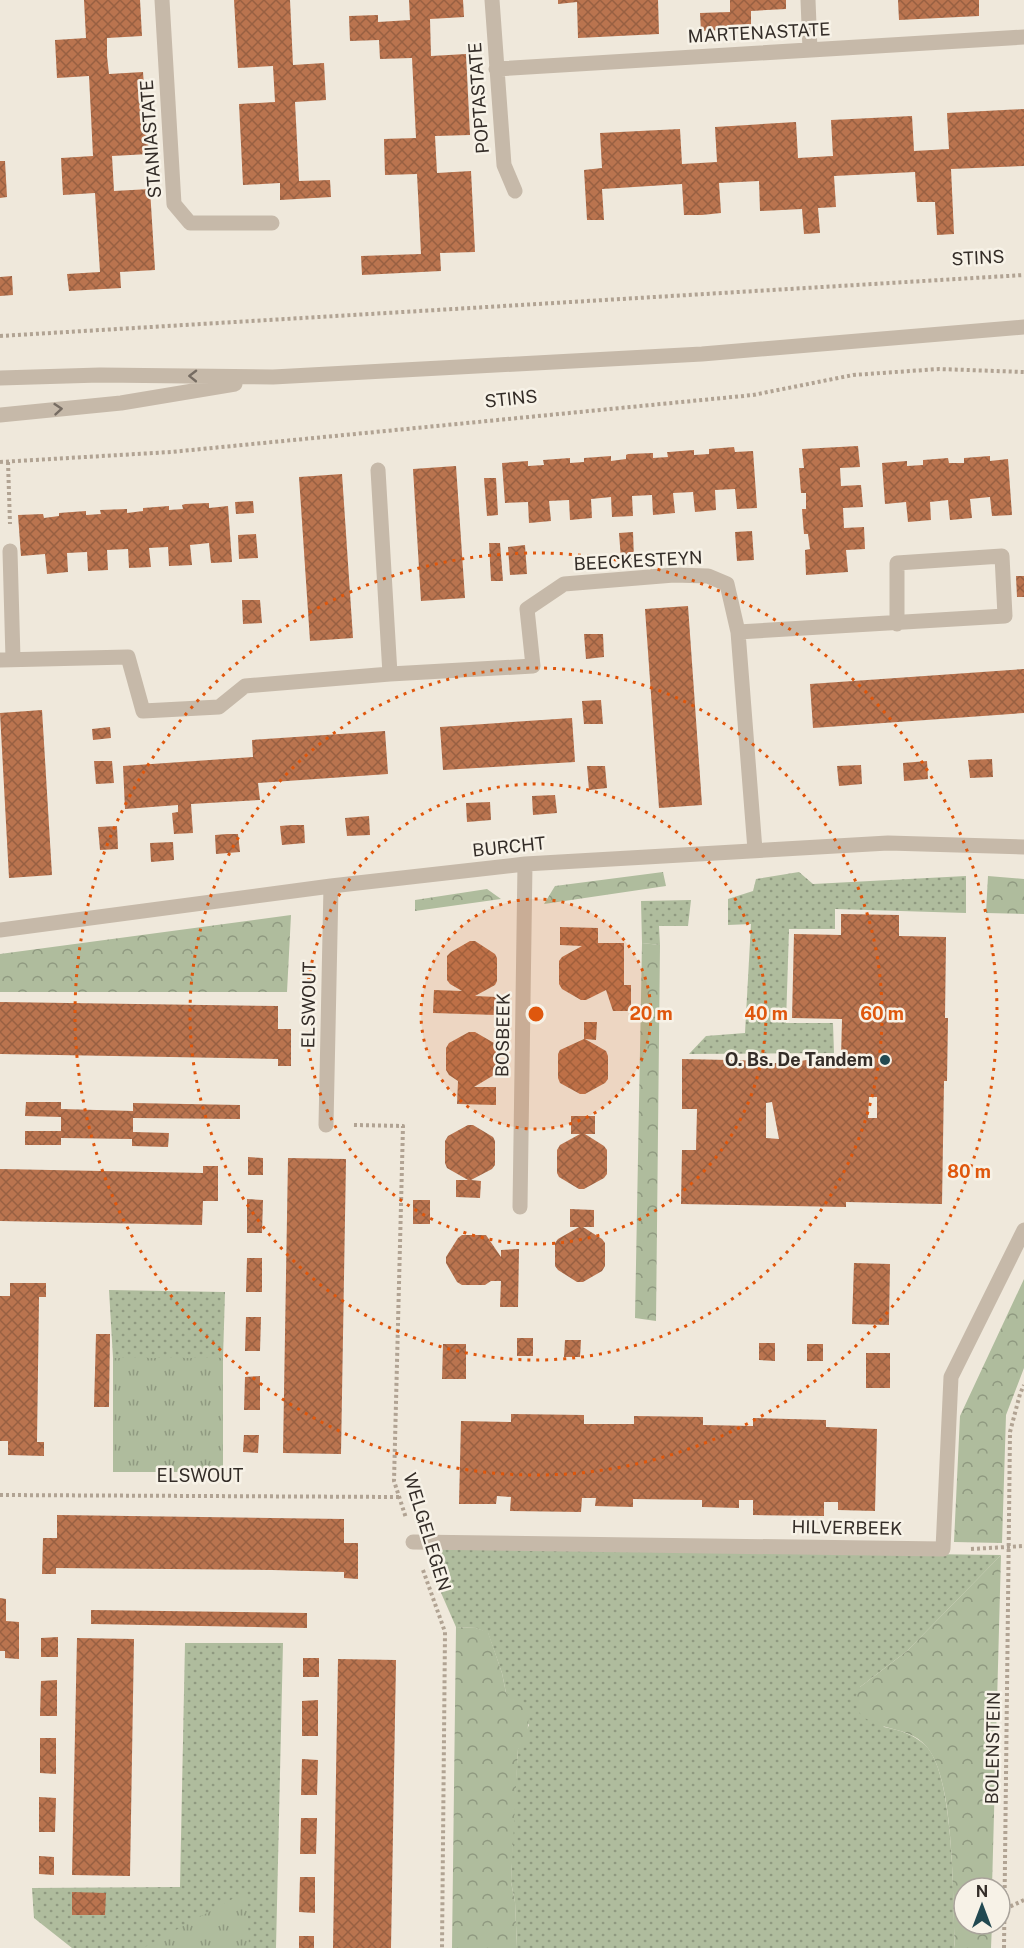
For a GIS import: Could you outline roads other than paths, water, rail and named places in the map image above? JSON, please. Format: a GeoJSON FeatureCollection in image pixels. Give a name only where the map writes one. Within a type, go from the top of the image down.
{"type":"FeatureCollection","features":[{"type":"Feature","properties":{"kind":"street","name":"STANIASTATE"},"geometry":{"type":"LineString","coordinates":[[162,0],[174,204],[190,223],[272,223]]}},
{"type":"Feature","properties":{"kind":"street","name":"POPTASTATE"},"geometry":{"type":"LineString","coordinates":[[492,0],[504,165],[515,191]]}},
{"type":"Feature","properties":{"kind":"street"},"geometry":{"type":"LineString","coordinates":[[808,0],[810,50]]}},
{"type":"Feature","properties":{"kind":"street","name":"MARTENASTATE"},"geometry":{"type":"LineString","coordinates":[[496,69],[1024,37]]}},
{"type":"Feature","properties":{"kind":"street","name":"STINS"},"geometry":{"type":"LineString","coordinates":[[0,378],[99,375],[273,377],[702,354],[1024,327]]}},
{"type":"Feature","properties":{"kind":"street","name":"STINS"},"geometry":{"type":"LineString","coordinates":[[0,415],[121,403],[273,377]]}},
{"type":"Feature","properties":{"kind":"street"},"geometry":{"type":"LineString","coordinates":[[378,470],[390,674]]}},
{"type":"Feature","properties":{"kind":"street","name":"BEECKESTEYN"},"geometry":{"type":"LineString","coordinates":[[10,551],[6,660],[128,657],[143,711],[219,707],[245,686],[390,674],[533,666],[528,609],[564,584],[674,575],[708,576],[727,584],[738,632],[755,850]]}},
{"type":"Feature","properties":{"kind":"street"},"geometry":{"type":"LineString","coordinates":[[738,632],[897,624],[1005,616],[1002,556],[897,563],[897,624]]}},
{"type":"Feature","properties":{"kind":"street","name":"BURCHT"},"geometry":{"type":"LineString","coordinates":[[0,930],[331,886],[525,864],[888,843],[1024,847]]}},
{"type":"Feature","properties":{"kind":"street","name":"BOSBEEK"},"geometry":{"type":"LineString","coordinates":[[520,1207],[525,864]]}},
{"type":"Feature","properties":{"kind":"street","name":"ELSWOUT"},"geometry":{"type":"LineString","coordinates":[[326,1125],[331,886]]}},
{"type":"Feature","properties":{"kind":"street","name":"HILVERBEEK"},"geometry":{"type":"LineString","coordinates":[[413,1542],[943,1549],[951,1377],[1024,1230]]}},
{"type":"Feature","properties":{"kind":"place","name":"O. Bs. De Tandem"},"geometry":{"type":"Point","coordinates":[885,1060]}}]}
